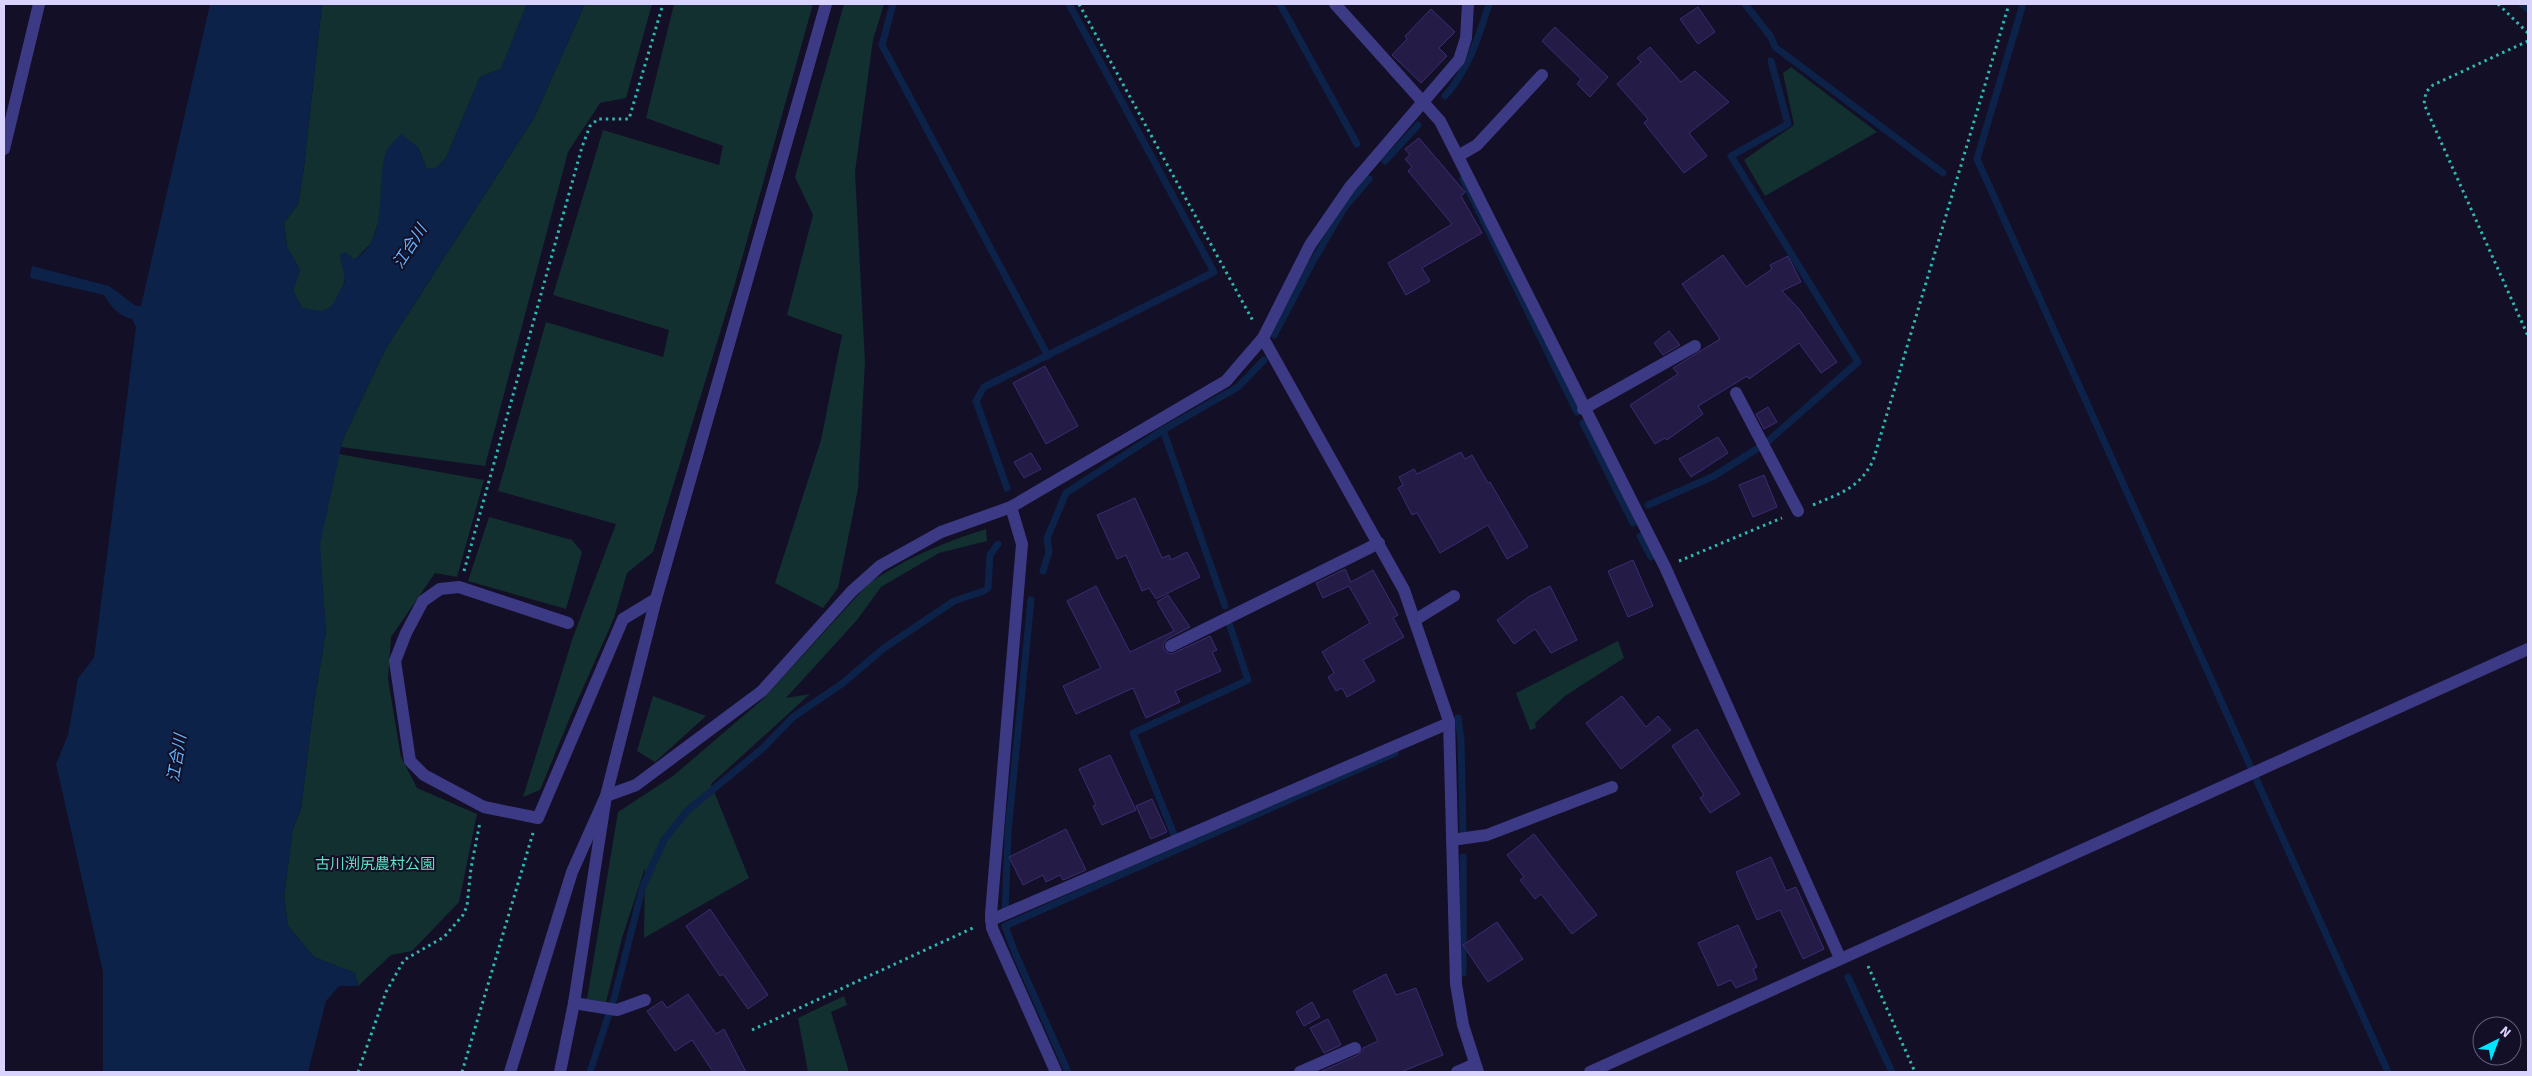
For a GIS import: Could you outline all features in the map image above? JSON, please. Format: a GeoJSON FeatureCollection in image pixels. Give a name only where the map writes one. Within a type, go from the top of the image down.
{"type":"FeatureCollection","features":[{"type":"Feature","properties":{"kind":"street"},"geometry":{"type":"LineString","coordinates":[[4,149],[38,4]]}},
{"type":"Feature","properties":{"kind":"street"},"geometry":{"type":"LineString","coordinates":[[560,1072],[574,1003],[606,796],[656,599],[826,4]]}},
{"type":"Feature","properties":{"kind":"street"},"geometry":{"type":"LineString","coordinates":[[1335,4],[1440,121],[1583,408],[1665,567],[1840,958]]}},
{"type":"Feature","properties":{"kind":"street"},"geometry":{"type":"LineString","coordinates":[[510,1072],[572,872],[606,796],[636,785],[762,691],[852,591],[880,566],[941,532],[1011,507],[1084,467],[1226,381],[1263,338],[1310,245],[1350,187],[1459,60],[1466,38],[1468,4]]}},
{"type":"Feature","properties":{"kind":"street"},"geometry":{"type":"LineString","coordinates":[[1458,156],[1477,145],[1542,75]]}},
{"type":"Feature","properties":{"kind":"street"},"geometry":{"type":"LineString","coordinates":[[1263,338],[1404,590],[1449,723],[1456,984],[1462,1025],[1476,1068],[1457,1072]]}},
{"type":"Feature","properties":{"kind":"street"},"geometry":{"type":"LineString","coordinates":[[1583,408],[1695,346]]}},
{"type":"Feature","properties":{"kind":"street"},"geometry":{"type":"LineString","coordinates":[[1736,393],[1798,511]]}},
{"type":"Feature","properties":{"kind":"street"},"geometry":{"type":"LineString","coordinates":[[1011,507],[1022,544],[992,928],[1056,1072]]}},
{"type":"Feature","properties":{"kind":"street"},"geometry":{"type":"LineString","coordinates":[[1171,646],[1379,543]]}},
{"type":"Feature","properties":{"kind":"street"},"geometry":{"type":"LineString","coordinates":[[568,623],[459,587],[440,589],[423,601],[406,633],[395,661],[410,761],[424,774],[484,807],[538,818],[624,619],[656,599]]}},
{"type":"Feature","properties":{"kind":"street"},"geometry":{"type":"LineString","coordinates":[[1415,620],[1454,596]]}},
{"type":"Feature","properties":{"kind":"street"},"geometry":{"type":"LineString","coordinates":[[1590,1072],[2528,649]]}},
{"type":"Feature","properties":{"kind":"street"},"geometry":{"type":"LineString","coordinates":[[993,919],[1449,723]]}},
{"type":"Feature","properties":{"kind":"street"},"geometry":{"type":"LineString","coordinates":[[1452,840],[1487,835],[1612,787]]}},
{"type":"Feature","properties":{"kind":"street"},"geometry":{"type":"LineString","coordinates":[[574,1003],[617,1010],[645,1000]]}},
{"type":"Feature","properties":{"kind":"street"},"geometry":{"type":"LineString","coordinates":[[1300,1072],[1356,1048]]}},
{"type":"Feature","properties":{"kind":"path"},"geometry":{"type":"LineString","coordinates":[[459,587],[582,147],[590,126],[598,119],[629,119],[663,4]]}},
{"type":"Feature","properties":{"kind":"path"},"geometry":{"type":"LineString","coordinates":[[1079,4],[1263,338]]}},
{"type":"Feature","properties":{"kind":"path"},"geometry":{"type":"LineString","coordinates":[[1665,567],[1852,488],[1865,476],[1873,461],[2009,4]]}},
{"type":"Feature","properties":{"kind":"path"},"geometry":{"type":"LineString","coordinates":[[2498,4],[2528,33]]}},
{"type":"Feature","properties":{"kind":"path"},"geometry":{"type":"LineString","coordinates":[[2528,41],[2433,85],[2426,92],[2424,104],[2528,336]]}},
{"type":"Feature","properties":{"kind":"path"},"geometry":{"type":"LineString","coordinates":[[358,1072],[386,992],[404,960],[444,936],[467,906],[471,868],[484,807]]}},
{"type":"Feature","properties":{"kind":"path"},"geometry":{"type":"LineString","coordinates":[[462,1072],[538,818]]}},
{"type":"Feature","properties":{"kind":"path"},"geometry":{"type":"LineString","coordinates":[[752,1030],[993,919]]}},
{"type":"Feature","properties":{"kind":"path"},"geometry":{"type":"LineString","coordinates":[[1860,949],[1915,1072]]}},
{"type":"Feature","properties":{"kind":"green space"},"geometry":{"type":"Polygon","coordinates":[[[322,4],[527,4],[501,69],[480,77],[446,158],[436,168],[427,169],[418,147],[377,226],[372,242],[357,258],[352,259],[349,255],[345,279],[339,296],[329,308],[315,311],[302,308],[293,291],[300,270],[287,247],[284,223],[298,204],[304,167],[322,4]]]}},
{"type":"Feature","properties":{"kind":"green space"},"geometry":{"type":"Polygon","coordinates":[[[585,4],[652,4],[626,98],[600,103],[568,152],[485,466],[341,447],[386,348],[534,118],[585,4]]]}},
{"type":"Feature","properties":{"kind":"green space"},"geometry":{"type":"Polygon","coordinates":[[[674,4],[813,4],[734,287],[653,552],[627,573],[614,618],[540,790],[523,797],[573,637],[616,524],[498,491],[546,322],[663,357],[669,330],[553,295],[603,130],[719,165],[723,146],[646,118],[674,4]]]}},
{"type":"Feature","properties":{"kind":"green space"},"geometry":{"type":"Polygon","coordinates":[[[844,4],[884,4],[873,40],[855,172],[865,362],[858,489],[838,588],[823,608],[775,583],[821,440],[842,335],[787,315],[813,215],[795,177],[844,4]]]}},
{"type":"Feature","properties":{"kind":"green space"},"geometry":{"type":"Polygon","coordinates":[[[1791,67],[1877,132],[1765,196],[1744,160],[1794,125],[1783,73],[1791,67]]]}},
{"type":"Feature","properties":{"kind":"green space","name":"古川渕尻農村公園"},"geometry":{"type":"Polygon","coordinates":[[[339,454],[484,480],[457,577],[435,573],[391,637],[388,679],[401,757],[417,788],[477,814],[459,902],[412,951],[391,955],[358,986],[355,973],[314,957],[288,926],[284,896],[293,829],[301,809],[314,702],[326,632],[319,544],[339,454]]]}},
{"type":"Feature","properties":{"kind":"green space"},"geometry":{"type":"Polygon","coordinates":[[[489,517],[572,540],[582,552],[566,609],[468,581],[489,517]]]}},
{"type":"Feature","properties":{"kind":"green space"},"geometry":{"type":"Polygon","coordinates":[[[986,529],[987,541],[939,553],[881,587],[857,620],[786,698],[810,694],[711,784],[749,878],[644,938],[645,868],[622,938],[606,1002],[587,999],[618,812],[673,776],[763,699],[868,584],[896,566],[925,552],[986,529]]]}},
{"type":"Feature","properties":{"kind":"green space"},"geometry":{"type":"Polygon","coordinates":[[[1618,641],[1624,658],[1565,696],[1535,723],[1536,728],[1530,730],[1516,693],[1618,641]]]}},
{"type":"Feature","properties":{"kind":"green space"},"geometry":{"type":"Polygon","coordinates":[[[653,696],[706,716],[655,762],[637,751],[653,696]]]}},
{"type":"Feature","properties":{"kind":"green space"},"geometry":{"type":"Polygon","coordinates":[[[844,996],[847,1005],[831,1012],[849,1072],[808,1072],[798,1018],[844,996]]]}},
{"type":"Feature","properties":{"kind":"water","name":"江合川"},"geometry":{"type":"Polygon","coordinates":[[[210,4],[322,4],[304,167],[298,204],[284,223],[287,247],[300,270],[293,291],[302,308],[322,311],[332,306],[345,281],[340,255],[346,252],[352,259],[357,258],[374,237],[380,208],[383,165],[386,152],[391,145],[401,134],[418,147],[427,169],[436,168],[446,158],[480,77],[501,69],[527,4],[585,4],[534,118],[386,348],[343,439],[320,544],[326,632],[314,702],[301,809],[293,829],[284,896],[288,926],[314,957],[355,973],[358,986],[339,986],[326,1001],[308,1072],[103,1072],[103,972],[56,764],[68,735],[78,678],[94,658],[136,327],[132,319],[127,318],[112,307],[104,295],[30,278],[32,266],[109,286],[136,306],[141,306],[210,4]]]}},
{"type":"Feature","properties":{"kind":"building"},"geometry":{"type":"Polygon","coordinates":[[[1698,7],[1715,32],[1698,44],[1680,19],[1698,7]]]}},
{"type":"Feature","properties":{"kind":"building"},"geometry":{"type":"Polygon","coordinates":[[[1431,9],[1455,32],[1439,48],[1447,56],[1421,83],[1392,55],[1407,39],[1405,36],[1431,9]]]}},
{"type":"Feature","properties":{"kind":"building"},"geometry":{"type":"Polygon","coordinates":[[[1555,27],[1608,77],[1590,97],[1577,84],[1581,79],[1542,41],[1555,27]]]}},
{"type":"Feature","properties":{"kind":"building"},"geometry":{"type":"Polygon","coordinates":[[[1650,47],[1681,82],[1695,71],[1729,102],[1689,133],[1707,156],[1684,173],[1644,123],[1648,119],[1617,84],[1641,62],[1637,58],[1650,47]]]}},
{"type":"Feature","properties":{"kind":"building"},"geometry":{"type":"Polygon","coordinates":[[[1419,138],[1465,192],[1461,196],[1482,233],[1422,268],[1430,281],[1406,295],[1388,263],[1452,224],[1408,171],[1412,167],[1405,159],[1410,155],[1405,149],[1419,138]]]}},
{"type":"Feature","properties":{"kind":"building"},"geometry":{"type":"Polygon","coordinates":[[[1723,255],[1746,287],[1772,269],[1770,265],[1788,256],[1801,282],[1782,291],[1799,309],[1837,362],[1821,373],[1799,343],[1749,379],[1747,376],[1698,406],[1703,414],[1667,440],[1665,438],[1655,444],[1630,405],[1678,374],[1673,368],[1720,339],[1682,284],[1723,255]]]}},
{"type":"Feature","properties":{"kind":"building"},"geometry":{"type":"Polygon","coordinates":[[[1669,331],[1680,345],[1663,355],[1654,343],[1669,331]]]}},
{"type":"Feature","properties":{"kind":"building"},"geometry":{"type":"Polygon","coordinates":[[[1045,366],[1078,426],[1046,444],[1013,383],[1045,366]]]}},
{"type":"Feature","properties":{"kind":"building"},"geometry":{"type":"Polygon","coordinates":[[[1768,407],[1777,422],[1764,429],[1756,414],[1768,407]]]}},
{"type":"Feature","properties":{"kind":"building"},"geometry":{"type":"Polygon","coordinates":[[[1718,437],[1728,453],[1691,477],[1679,459],[1718,437]]]}},
{"type":"Feature","properties":{"kind":"building"},"geometry":{"type":"Polygon","coordinates":[[[1461,452],[1465,459],[1472,455],[1528,547],[1507,559],[1488,525],[1440,553],[1417,513],[1412,515],[1398,488],[1403,485],[1399,477],[1414,469],[1417,474],[1461,452]]]}},
{"type":"Feature","properties":{"kind":"building"},"geometry":{"type":"Polygon","coordinates":[[[1031,453],[1041,469],[1024,478],[1014,462],[1031,453]]]}},
{"type":"Feature","properties":{"kind":"building"},"geometry":{"type":"Polygon","coordinates":[[[1764,475],[1777,507],[1753,517],[1739,485],[1764,475]]]}},
{"type":"Feature","properties":{"kind":"building"},"geometry":{"type":"Polygon","coordinates":[[[1135,498],[1162,558],[1169,555],[1171,560],[1187,552],[1200,577],[1156,599],[1149,588],[1142,591],[1126,555],[1117,559],[1097,515],[1135,498]]]}},
{"type":"Feature","properties":{"kind":"building"},"geometry":{"type":"Polygon","coordinates":[[[1633,560],[1653,606],[1628,617],[1608,571],[1633,560]]]}},
{"type":"Feature","properties":{"kind":"building"},"geometry":{"type":"Polygon","coordinates":[[[1345,569],[1351,582],[1373,570],[1398,615],[1393,618],[1404,637],[1363,660],[1375,681],[1347,697],[1342,688],[1336,691],[1328,677],[1334,673],[1322,652],[1370,623],[1349,586],[1323,598],[1316,583],[1345,569]]]}},
{"type":"Feature","properties":{"kind":"building"},"geometry":{"type":"Polygon","coordinates":[[[1096,586],[1130,652],[1174,631],[1157,602],[1168,595],[1190,627],[1167,639],[1163,645],[1164,650],[1170,654],[1174,653],[1210,636],[1217,650],[1212,652],[1221,671],[1175,691],[1180,702],[1146,718],[1133,688],[1076,714],[1063,686],[1101,668],[1067,601],[1096,586]]]}},
{"type":"Feature","properties":{"kind":"building"},"geometry":{"type":"Polygon","coordinates":[[[1550,586],[1577,640],[1551,653],[1535,629],[1514,644],[1497,620],[1530,596],[1550,586]]]}},
{"type":"Feature","properties":{"kind":"building"},"geometry":{"type":"Polygon","coordinates":[[[1622,696],[1646,727],[1658,716],[1671,730],[1621,769],[1586,723],[1622,696]]]}},
{"type":"Feature","properties":{"kind":"building"},"geometry":{"type":"Polygon","coordinates":[[[1697,729],[1740,794],[1710,813],[1700,798],[1704,795],[1672,746],[1697,729]]]}},
{"type":"Feature","properties":{"kind":"building"},"geometry":{"type":"Polygon","coordinates":[[[1110,755],[1136,810],[1102,825],[1093,806],[1096,805],[1079,769],[1110,755]]]}},
{"type":"Feature","properties":{"kind":"building"},"geometry":{"type":"Polygon","coordinates":[[[1152,799],[1167,832],[1151,839],[1136,806],[1152,799]]]}},
{"type":"Feature","properties":{"kind":"building"},"geometry":{"type":"Polygon","coordinates":[[[1066,829],[1086,870],[1063,880],[1060,875],[1046,882],[1043,875],[1023,885],[1009,857],[1066,829]]]}},
{"type":"Feature","properties":{"kind":"building"},"geometry":{"type":"Polygon","coordinates":[[[1534,834],[1597,915],[1572,934],[1541,894],[1535,899],[1520,880],[1524,877],[1507,855],[1534,834]]]}},
{"type":"Feature","properties":{"kind":"building"},"geometry":{"type":"Polygon","coordinates":[[[1771,857],[1786,891],[1796,887],[1824,949],[1803,959],[1780,910],[1757,920],[1736,872],[1771,857]]]}},
{"type":"Feature","properties":{"kind":"building"},"geometry":{"type":"Polygon","coordinates":[[[710,909],[768,995],[748,1009],[723,974],[720,976],[686,926],[710,909]]]}},
{"type":"Feature","properties":{"kind":"building"},"geometry":{"type":"Polygon","coordinates":[[[1497,922],[1523,959],[1488,982],[1463,945],[1497,922]]]}},
{"type":"Feature","properties":{"kind":"building"},"geometry":{"type":"Polygon","coordinates":[[[1738,925],[1757,967],[1753,969],[1757,979],[1736,988],[1731,980],[1718,986],[1698,943],[1738,925]]]}},
{"type":"Feature","properties":{"kind":"building"},"geometry":{"type":"Polygon","coordinates":[[[1386,974],[1396,995],[1416,988],[1443,1055],[1401,1072],[1320,1072],[1358,1055],[1363,1048],[1378,1041],[1353,991],[1386,974]]]}},
{"type":"Feature","properties":{"kind":"building"},"geometry":{"type":"Polygon","coordinates":[[[688,994],[716,1034],[724,1029],[746,1072],[713,1072],[692,1040],[675,1051],[647,1011],[662,1001],[667,1008],[688,994]]]}},
{"type":"Feature","properties":{"kind":"building"},"geometry":{"type":"Polygon","coordinates":[[[1312,1002],[1320,1017],[1304,1026],[1296,1012],[1312,1002]]]}},
{"type":"Feature","properties":{"kind":"building"},"geometry":{"type":"Polygon","coordinates":[[[1328,1019],[1341,1045],[1324,1053],[1310,1028],[1328,1019]]]}},
{"type":"Feature","properties":{"kind":"waterway"},"geometry":{"type":"LineString","coordinates":[[893,4],[882,45],[1048,356]]}},
{"type":"Feature","properties":{"kind":"waterway"},"geometry":{"type":"LineString","coordinates":[[1007,488],[976,401],[984,387],[1214,272],[1069,4]]}},
{"type":"Feature","properties":{"kind":"waterway"},"geometry":{"type":"LineString","coordinates":[[1280,4],[1357,144]]}},
{"type":"Feature","properties":{"kind":"waterway"},"geometry":{"type":"LineString","coordinates":[[1445,96],[1466,64],[1477,40],[1489,4]]}},
{"type":"Feature","properties":{"kind":"waterway"},"geometry":{"type":"LineString","coordinates":[[1745,4],[1771,37],[1775,47],[1943,173]]}},
{"type":"Feature","properties":{"kind":"waterway"},"geometry":{"type":"LineString","coordinates":[[2023,4],[1977,159],[2388,1072]]}},
{"type":"Feature","properties":{"kind":"waterway"},"geometry":{"type":"LineString","coordinates":[[2522,4],[2528,9]]}},
{"type":"Feature","properties":{"kind":"waterway"},"geometry":{"type":"LineString","coordinates":[[1648,505],[1714,476],[1766,443],[1858,362],[1731,156],[1788,124],[1771,61]]}},
{"type":"Feature","properties":{"kind":"waterway"},"geometry":{"type":"LineString","coordinates":[[1385,161],[1418,125]]}},
{"type":"Feature","properties":{"kind":"waterway"},"geometry":{"type":"LineString","coordinates":[[1274,335],[1344,208],[1369,179]]}},
{"type":"Feature","properties":{"kind":"waterway"},"geometry":{"type":"LineString","coordinates":[[1463,179],[1577,412]]}},
{"type":"Feature","properties":{"kind":"waterway"},"geometry":{"type":"LineString","coordinates":[[1043,571],[1049,552],[1047,538],[1066,493],[1163,430],[1238,387],[1264,360]]}},
{"type":"Feature","properties":{"kind":"waterway"},"geometry":{"type":"LineString","coordinates":[[1583,423],[1633,523]]}},
{"type":"Feature","properties":{"kind":"waterway"},"geometry":{"type":"LineString","coordinates":[[1163,430],[1225,606]]}},
{"type":"Feature","properties":{"kind":"waterway"},"geometry":{"type":"LineString","coordinates":[[1640,536],[1651,557]]}},
{"type":"Feature","properties":{"kind":"waterway"},"geometry":{"type":"LineString","coordinates":[[590,1072],[615,995],[643,886],[664,840],[687,811],[763,748],[793,717],[843,683],[884,648],[954,601],[988,588],[990,555],[998,544]]}},
{"type":"Feature","properties":{"kind":"waterway"},"geometry":{"type":"LineString","coordinates":[[1005,916],[1008,832],[1031,600]]}},
{"type":"Feature","properties":{"kind":"waterway"},"geometry":{"type":"LineString","coordinates":[[1177,842],[1133,733],[1248,680],[1230,626]]}},
{"type":"Feature","properties":{"kind":"waterway"},"geometry":{"type":"LineString","coordinates":[[1458,718],[1461,740],[1463,833]]}},
{"type":"Feature","properties":{"kind":"waterway"},"geometry":{"type":"LineString","coordinates":[[1068,1072],[1015,953],[1005,926],[1395,753]]}},
{"type":"Feature","properties":{"kind":"waterway"},"geometry":{"type":"LineString","coordinates":[[1463,857],[1463,973]]}},
{"type":"Feature","properties":{"kind":"waterway"},"geometry":{"type":"LineString","coordinates":[[1848,977],[1892,1072]]}}]}
